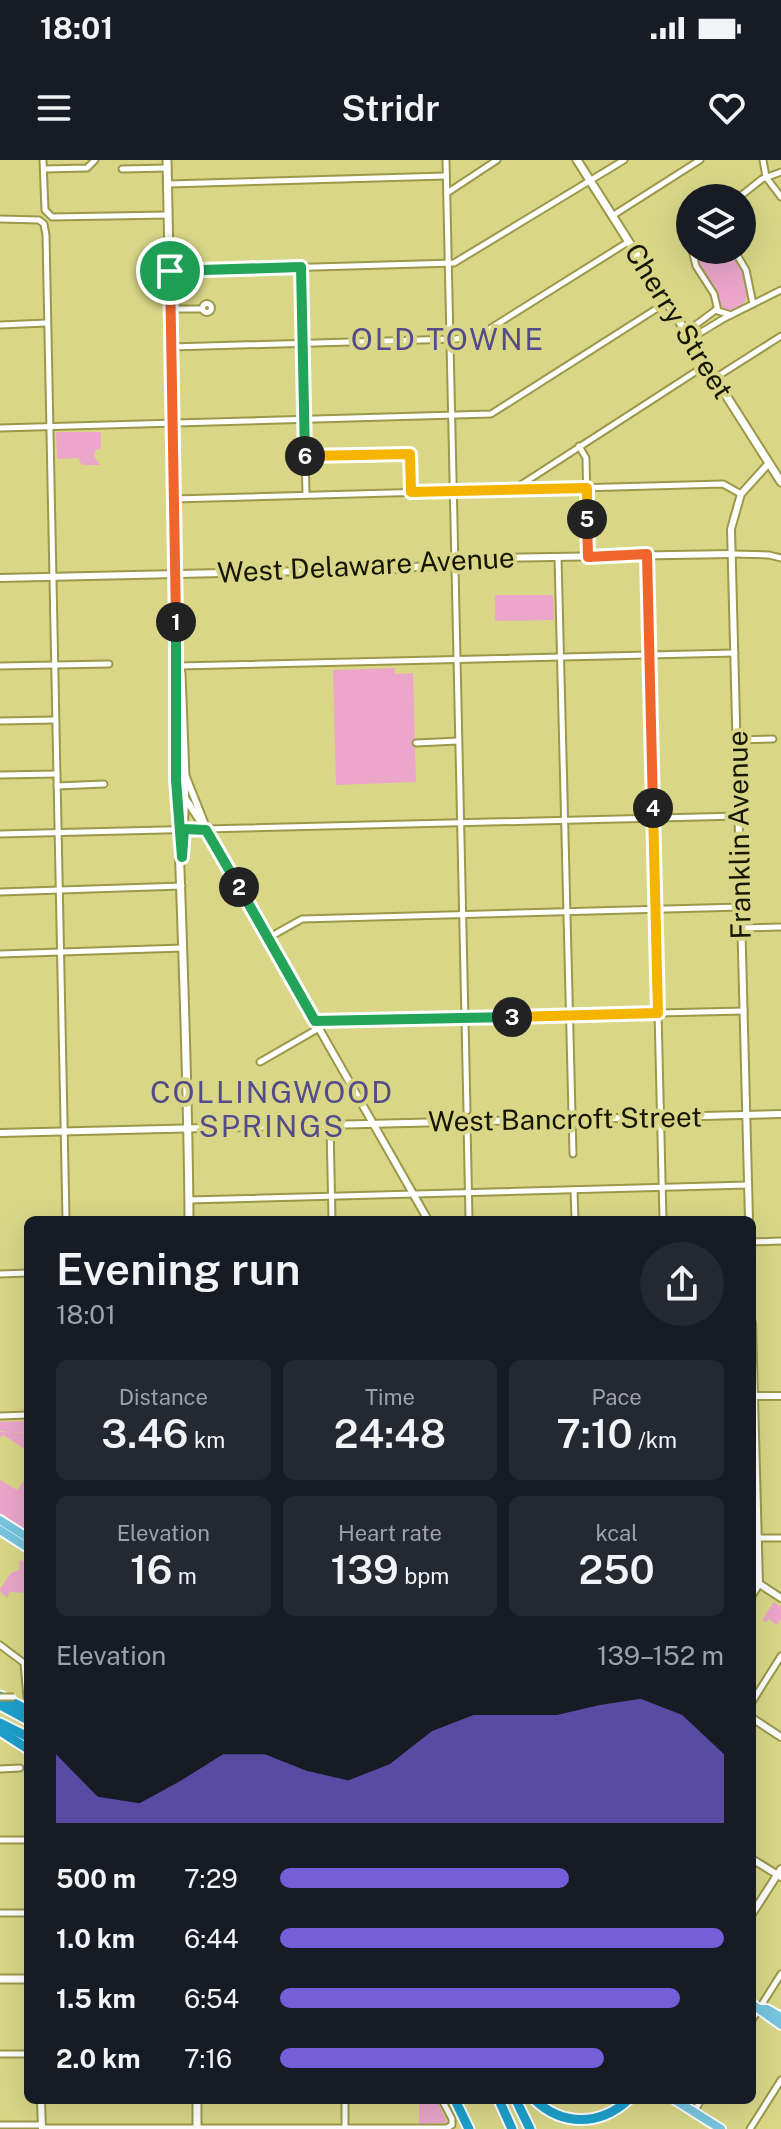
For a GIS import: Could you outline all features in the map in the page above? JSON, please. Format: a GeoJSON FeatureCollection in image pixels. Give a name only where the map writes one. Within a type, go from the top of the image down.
{"type":"FeatureCollection","features":[{"type":"Feature","properties":{"kind":"highway"},"geometry":{"type":"LineString","coordinates":[[0,1697],[24,1708]]}},
{"type":"Feature","properties":{"kind":"highway"},"geometry":{"type":"LineString","coordinates":[[0,1705],[24,1718]]}},
{"type":"Feature","properties":{"kind":"highway"},"geometry":{"type":"LineString","coordinates":[[0,1723],[24,1735]]}},
{"type":"Feature","properties":{"kind":"highway"},"geometry":{"type":"LineString","coordinates":[[0,1731],[24,1746]]}},
{"type":"Feature","properties":{"kind":"highway"},"geometry":{"type":"LineString","coordinates":[[457,2104],[469,2129]]}},
{"type":"Feature","properties":{"kind":"highway"},"geometry":{"type":"LineString","coordinates":[[501,2104],[512,2129]]}},
{"type":"Feature","properties":{"kind":"highway"},"geometry":{"type":"LineString","coordinates":[[518,2104],[530,2129]]}},
{"type":"Feature","properties":{"kind":"highway"},"geometry":{"type":"LineString","coordinates":[[541,2104],[555,2114],[576,2120],[602,2117],[623,2104]]}},
{"type":"Feature","properties":{"kind":"main road","name":"Cherry Street"},"geometry":{"type":"LineString","coordinates":[[577,160],[781,482]]}},
{"type":"Feature","properties":{"kind":"main road"},"geometry":{"type":"LineString","coordinates":[[168,164],[177,666],[174,673],[185,777],[181,829]]}},
{"type":"Feature","properties":{"kind":"main road"},"geometry":{"type":"LineString","coordinates":[[179,717],[176,780],[182,857],[189,1216]]}},
{"type":"Feature","properties":{"kind":"main road"},"geometry":{"type":"LineString","coordinates":[[0,1520],[24,1535]]}},
{"type":"Feature","properties":{"kind":"main road"},"geometry":{"type":"LineString","coordinates":[[0,1530],[24,1545]]}},
{"type":"Feature","properties":{"kind":"main road"},"geometry":{"type":"LineString","coordinates":[[0,1979],[24,1979]]}},
{"type":"Feature","properties":{"kind":"main road"},"geometry":{"type":"LineString","coordinates":[[756,2006],[781,2017]]}},
{"type":"Feature","properties":{"kind":"main road"},"geometry":{"type":"LineString","coordinates":[[756,2006],[781,2025]]}},
{"type":"Feature","properties":{"kind":"main road"},"geometry":{"type":"LineString","coordinates":[[197,2104],[197,2129]]}},
{"type":"Feature","properties":{"kind":"main road"},"geometry":{"type":"LineString","coordinates":[[681,2104],[721,2129]]}},
{"type":"Feature","properties":{"kind":"street"},"geometry":{"type":"LineString","coordinates":[[43,160],[45,210],[48,215],[56,218],[169,215]]}},
{"type":"Feature","properties":{"kind":"street"},"geometry":{"type":"LineString","coordinates":[[44,169],[87,168],[95,160]]}},
{"type":"Feature","properties":{"kind":"street"},"geometry":{"type":"LineString","coordinates":[[446,160],[467,1111]]}},
{"type":"Feature","properties":{"kind":"street"},"geometry":{"type":"LineString","coordinates":[[447,193],[497,160]]}},
{"type":"Feature","properties":{"kind":"street"},"geometry":{"type":"LineString","coordinates":[[170,271],[460,261],[624,160]]}},
{"type":"Feature","properties":{"kind":"street"},"geometry":{"type":"LineString","coordinates":[[612,216],[700,160]]}},
{"type":"Feature","properties":{"kind":"street"},"geometry":{"type":"LineString","coordinates":[[763,160],[766,177],[781,197]]}},
{"type":"Feature","properties":{"kind":"street"},"geometry":{"type":"LineString","coordinates":[[122,169],[168,164]]}},
{"type":"Feature","properties":{"kind":"street"},"geometry":{"type":"LineString","coordinates":[[756,184],[781,172]]}},
{"type":"Feature","properties":{"kind":"street"},"geometry":{"type":"LineString","coordinates":[[168,184],[446,176]]}},
{"type":"Feature","properties":{"kind":"street"},"geometry":{"type":"LineString","coordinates":[[0,219],[34,218],[44,224],[66,1216]]}},
{"type":"Feature","properties":{"kind":"street"},"geometry":{"type":"LineString","coordinates":[[171,347],[450,339],[483,333],[628,242]]}},
{"type":"Feature","properties":{"kind":"street"},"geometry":{"type":"LineString","coordinates":[[696,264],[713,291],[717,309],[722,314],[732,315]]}},
{"type":"Feature","properties":{"kind":"street"},"geometry":{"type":"LineString","coordinates":[[742,264],[753,304]]}},
{"type":"Feature","properties":{"kind":"street"},"geometry":{"type":"LineString","coordinates":[[301,267],[306,495]]}},
{"type":"Feature","properties":{"kind":"street"},"geometry":{"type":"LineString","coordinates":[[688,336],[781,290]]}},
{"type":"Feature","properties":{"kind":"street"},"geometry":{"type":"LineString","coordinates":[[0,428],[491,414],[667,302]]}},
{"type":"Feature","properties":{"kind":"street"},"geometry":{"type":"LineString","coordinates":[[170,309],[202,309]]}},
{"type":"Feature","properties":{"kind":"street"},"geometry":{"type":"LineString","coordinates":[[688,336],[717,309]]}},
{"type":"Feature","properties":{"kind":"street"},"geometry":{"type":"LineString","coordinates":[[0,325],[47,323]]}},
{"type":"Feature","properties":{"kind":"street"},"geometry":{"type":"LineString","coordinates":[[715,378],[781,336]]}},
{"type":"Feature","properties":{"kind":"street"},"geometry":{"type":"LineString","coordinates":[[514,489],[706,365]]}},
{"type":"Feature","properties":{"kind":"street"},"geometry":{"type":"LineString","coordinates":[[579,446],[586,458],[588,557]]}},
{"type":"Feature","properties":{"kind":"street"},"geometry":{"type":"LineString","coordinates":[[305,457],[410,454],[411,492]]}},
{"type":"Feature","properties":{"kind":"street","name":"Franklin Avenue"},"geometry":{"type":"LineString","coordinates":[[749,1216],[733,515],[741,494],[769,463]]}},
{"type":"Feature","properties":{"kind":"street"},"geometry":{"type":"LineString","coordinates":[[174,499],[723,484],[741,494]]}},
{"type":"Feature","properties":{"kind":"street"},"geometry":{"type":"LineString","coordinates":[[647,554],[663,1216]]}},
{"type":"Feature","properties":{"kind":"street"},"geometry":{"type":"LineString","coordinates":[[732,554],[781,558]]}},
{"type":"Feature","properties":{"kind":"street","name":"West Delaware Avenue"},"geometry":{"type":"LineString","coordinates":[[0,578],[399,569],[491,558],[732,554]]}},
{"type":"Feature","properties":{"kind":"street"},"geometry":{"type":"LineString","coordinates":[[558,557],[573,1154]]}},
{"type":"Feature","properties":{"kind":"street"},"geometry":{"type":"LineString","coordinates":[[177,666],[735,653]]}},
{"type":"Feature","properties":{"kind":"street"},"geometry":{"type":"LineString","coordinates":[[0,666],[109,664]]}},
{"type":"Feature","properties":{"kind":"street"},"geometry":{"type":"LineString","coordinates":[[0,721],[55,720]]}},
{"type":"Feature","properties":{"kind":"street"},"geometry":{"type":"LineString","coordinates":[[737,740],[773,739]]}},
{"type":"Feature","properties":{"kind":"street"},"geometry":{"type":"LineString","coordinates":[[416,743],[458,741]]}},
{"type":"Feature","properties":{"kind":"street"},"geometry":{"type":"LineString","coordinates":[[0,775],[57,774]]}},
{"type":"Feature","properties":{"kind":"street"},"geometry":{"type":"LineString","coordinates":[[185,777],[206,830]]}},
{"type":"Feature","properties":{"kind":"street"},"geometry":{"type":"LineString","coordinates":[[176,780],[426,1216]]}},
{"type":"Feature","properties":{"kind":"street"},"geometry":{"type":"LineString","coordinates":[[57,786],[104,784]]}},
{"type":"Feature","properties":{"kind":"street"},"geometry":{"type":"LineString","coordinates":[[0,834],[739,816]]}},
{"type":"Feature","properties":{"kind":"street"},"geometry":{"type":"LineString","coordinates":[[0,892],[182,886]]}},
{"type":"Feature","properties":{"kind":"street"},"geometry":{"type":"LineString","coordinates":[[268,938],[302,919],[741,907]]}},
{"type":"Feature","properties":{"kind":"street"},"geometry":{"type":"LineString","coordinates":[[741,928],[781,927]]}},
{"type":"Feature","properties":{"kind":"street"},"geometry":{"type":"LineString","coordinates":[[0,954],[184,948]]}},
{"type":"Feature","properties":{"kind":"street"},"geometry":{"type":"LineString","coordinates":[[260,1062],[317,1025],[744,1011]]}},
{"type":"Feature","properties":{"kind":"street","name":"West Bancroft Street"},"geometry":{"type":"LineString","coordinates":[[0,1133],[781,1114]]}},
{"type":"Feature","properties":{"kind":"street"},"geometry":{"type":"LineString","coordinates":[[467,1122],[469,1216]]}},
{"type":"Feature","properties":{"kind":"street"},"geometry":{"type":"LineString","coordinates":[[330,1125],[332,1216]]}},
{"type":"Feature","properties":{"kind":"street"},"geometry":{"type":"LineString","coordinates":[[189,1200],[748,1185]]}},
{"type":"Feature","properties":{"kind":"street"},"geometry":{"type":"LineString","coordinates":[[574,1190],[575,1216]]}},
{"type":"Feature","properties":{"kind":"street"},"geometry":{"type":"LineString","coordinates":[[756,1242],[781,1241]]}},
{"type":"Feature","properties":{"kind":"street"},"geometry":{"type":"LineString","coordinates":[[0,1274],[24,1273]]}},
{"type":"Feature","properties":{"kind":"street"},"geometry":{"type":"LineString","coordinates":[[756,1396],[781,1396]]}},
{"type":"Feature","properties":{"kind":"street"},"geometry":{"type":"LineString","coordinates":[[0,1416],[24,1415]]}},
{"type":"Feature","properties":{"kind":"street"},"geometry":{"type":"LineString","coordinates":[[756,1481],[756,1567]]}},
{"type":"Feature","properties":{"kind":"street"},"geometry":{"type":"LineString","coordinates":[[758,1538],[781,1538]]}},
{"type":"Feature","properties":{"kind":"street"},"geometry":{"type":"LineString","coordinates":[[756,1582],[781,1598]]}},
{"type":"Feature","properties":{"kind":"street"},"geometry":{"type":"LineString","coordinates":[[0,1645],[24,1663]]}},
{"type":"Feature","properties":{"kind":"street"},"geometry":{"type":"LineString","coordinates":[[756,1696],[781,1656]]}},
{"type":"Feature","properties":{"kind":"street"},"geometry":{"type":"LineString","coordinates":[[0,1697],[24,1696]]}},
{"type":"Feature","properties":{"kind":"street"},"geometry":{"type":"LineString","coordinates":[[756,1721],[781,1737]]}},
{"type":"Feature","properties":{"kind":"street"},"geometry":{"type":"LineString","coordinates":[[0,1769],[20,1768]]}},
{"type":"Feature","properties":{"kind":"street"},"geometry":{"type":"LineString","coordinates":[[0,1840],[24,1840]]}},
{"type":"Feature","properties":{"kind":"street"},"geometry":{"type":"LineString","coordinates":[[756,1861],[780,1874],[756,1908]]}},
{"type":"Feature","properties":{"kind":"street"},"geometry":{"type":"LineString","coordinates":[[0,1913],[24,1913]]}},
{"type":"Feature","properties":{"kind":"street"},"geometry":{"type":"LineString","coordinates":[[756,2006],[781,1974]]}},
{"type":"Feature","properties":{"kind":"street"},"geometry":{"type":"LineString","coordinates":[[0,2054],[24,2054]]}},
{"type":"Feature","properties":{"kind":"street"},"geometry":{"type":"LineString","coordinates":[[750,2129],[781,2080]]}},
{"type":"Feature","properties":{"kind":"street"},"geometry":{"type":"LineString","coordinates":[[41,2104],[42,2127]]}},
{"type":"Feature","properties":{"kind":"street"},"geometry":{"type":"LineString","coordinates":[[345,2104],[345,2129]]}},
{"type":"Feature","properties":{"kind":"street"},"geometry":{"type":"LineString","coordinates":[[0,2125],[432,2129],[452,2125],[444,2104]]}},
{"type":"Feature","properties":{"kind":"street"},"geometry":{"type":"LineString","coordinates":[[694,2112],[699,2104]]}},
{"type":"Feature","properties":{"kind":"shaded area"},"geometry":{"type":"Polygon","coordinates":[[[740,264],[748,292],[740,306],[731,312],[720,309],[700,265],[740,264]]]}},
{"type":"Feature","properties":{"kind":"shaded area"},"geometry":{"type":"Polygon","coordinates":[[[56,432],[101,432],[101,448],[96,450],[94,456],[100,465],[82,465],[78,458],[57,459],[56,432]]]}},
{"type":"Feature","properties":{"kind":"shaded area"},"geometry":{"type":"Polygon","coordinates":[[[495,595],[553,595],[554,620],[495,621],[495,595]]]}},
{"type":"Feature","properties":{"kind":"shaded area"},"geometry":{"type":"Polygon","coordinates":[[[395,668],[395,674],[413,673],[416,782],[336,785],[333,670],[395,668]]]}},
{"type":"Feature","properties":{"kind":"shaded area"},"geometry":{"type":"Polygon","coordinates":[[[24,1421],[24,1433],[12,1432],[24,1434],[24,1448],[3,1435],[0,1438],[0,1432],[8,1431],[0,1431],[0,1422],[24,1421]]]}},
{"type":"Feature","properties":{"kind":"shaded area"},"geometry":{"type":"Polygon","coordinates":[[[0,1480],[17,1490],[24,1480],[24,1530],[0,1515],[0,1480]]]}},
{"type":"Feature","properties":{"kind":"shaded area"},"geometry":{"type":"Polygon","coordinates":[[[20,1560],[24,1562],[24,1593],[9,1592],[8,1598],[0,1589],[11,1573],[19,1570],[20,1560]]]}},
{"type":"Feature","properties":{"kind":"shaded area"},"geometry":{"type":"Polygon","coordinates":[[[774,1602],[781,1607],[781,1619],[777,1625],[769,1619],[767,1622],[762,1620],[774,1602]]]}},
{"type":"Feature","properties":{"kind":"shaded area"},"geometry":{"type":"Polygon","coordinates":[[[419,2104],[439,2104],[447,2123],[419,2124],[419,2104]]]}},
{"type":"Feature","properties":{"kind":"district","name":"OLD TOWNE"},"geometry":{"type":"Point","coordinates":[448,340]}},
{"type":"Feature","properties":{"kind":"district","name":"COLLINGWOOD SPRINGS"},"geometry":{"type":"Point","coordinates":[272,1110]}},
{"type":"Feature","properties":{"kind":"route"},"geometry":{"type":"LineString","coordinates":[[301,267],[305,457],[410,454],[411,492],[587,488],[588,557],[647,554],[658,1013],[315,1021],[206,830],[184,829],[182,857],[176,780],[170,271],[301,267]]}}]}
